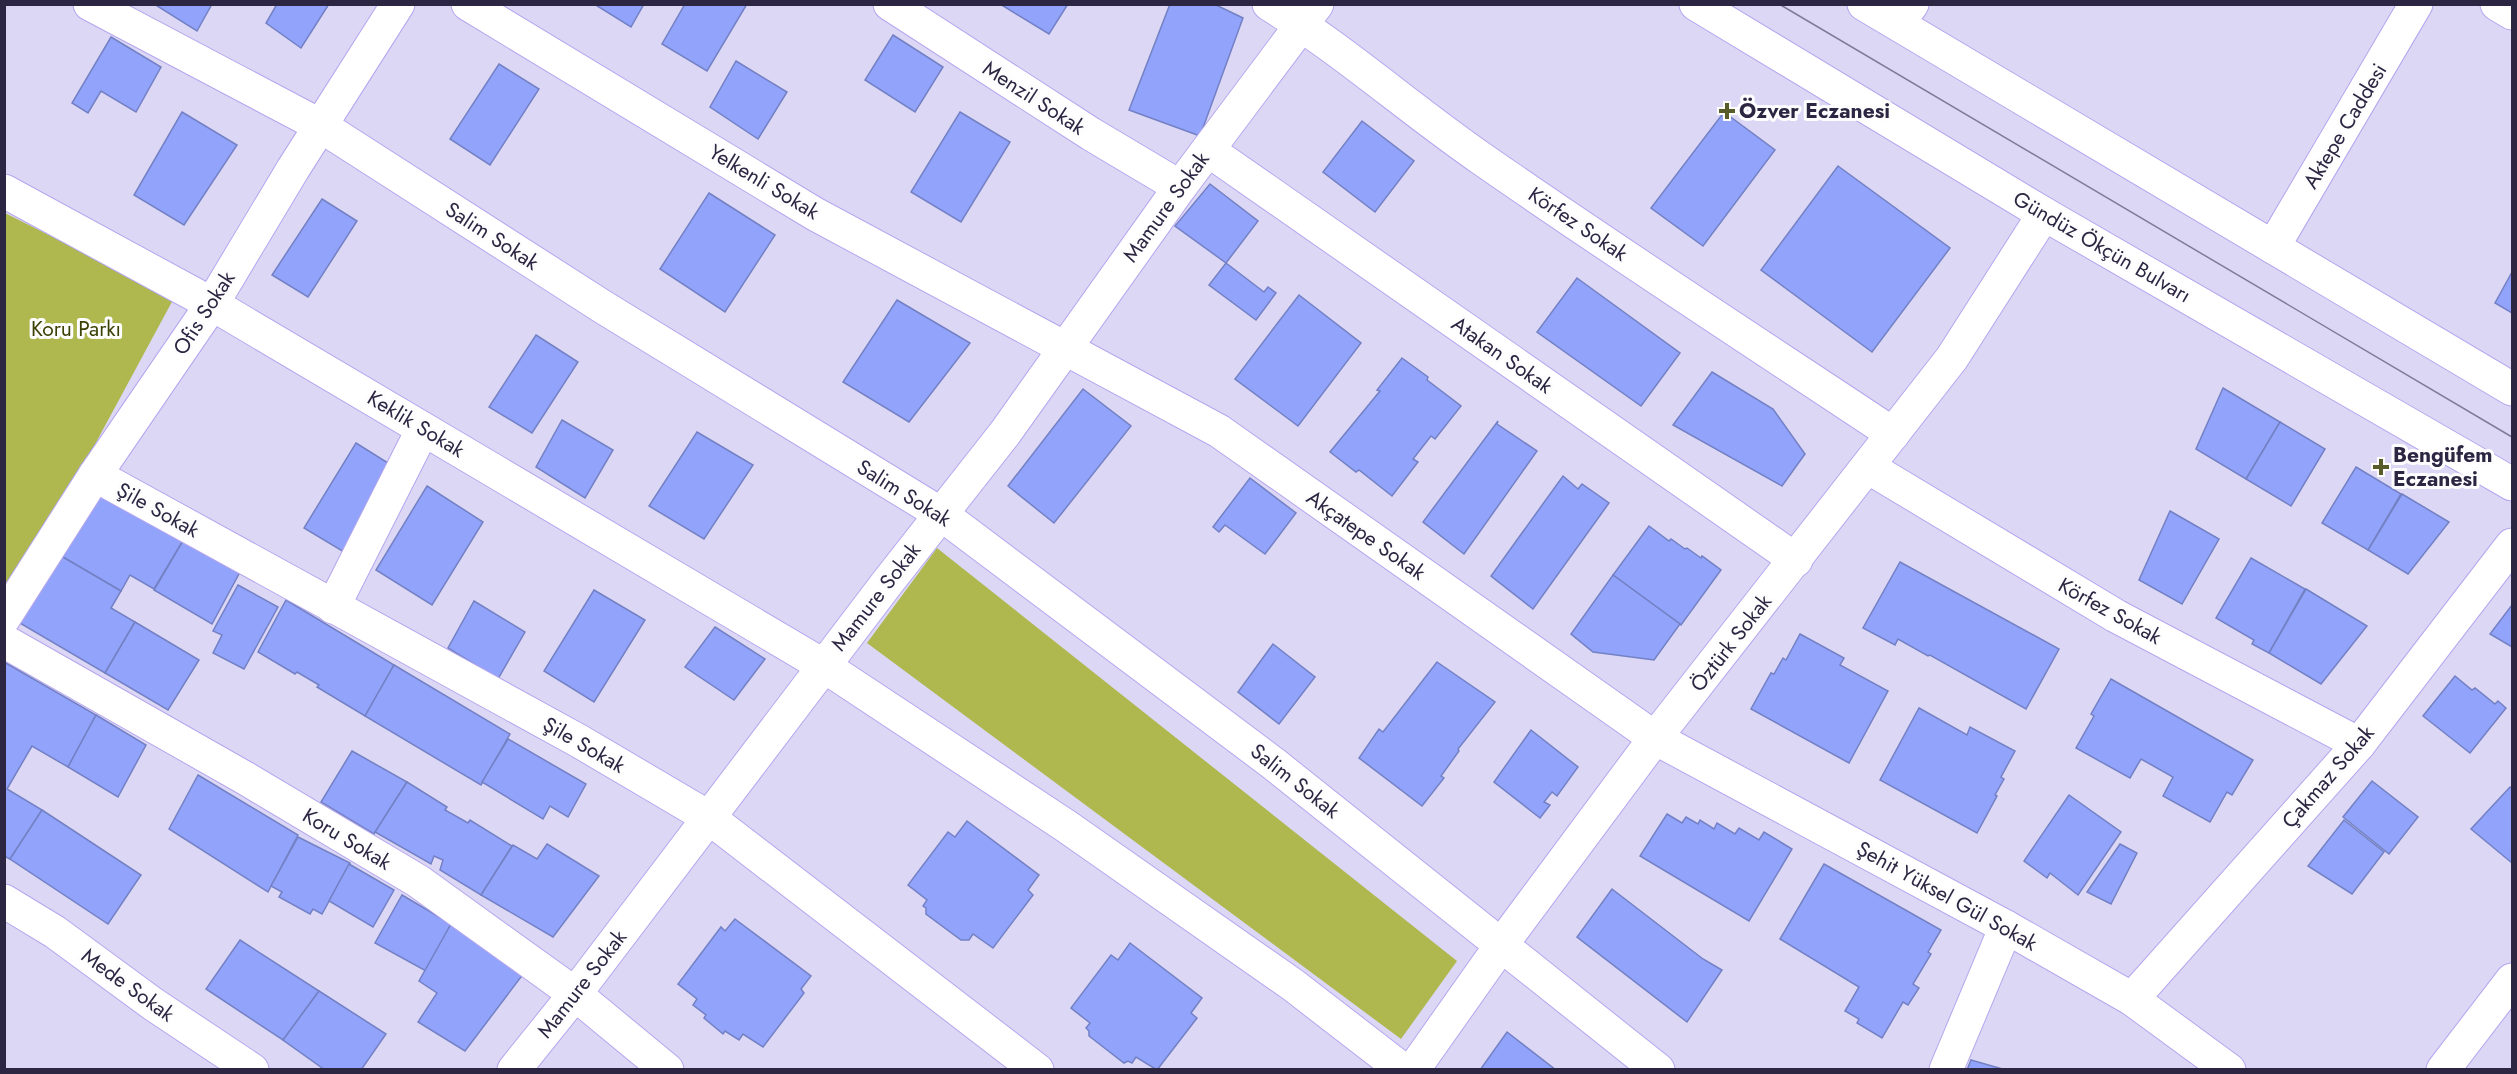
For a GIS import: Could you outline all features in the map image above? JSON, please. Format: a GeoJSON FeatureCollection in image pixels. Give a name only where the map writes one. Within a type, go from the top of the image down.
{"type":"FeatureCollection","features":[{"type":"Feature","properties":{"kind":"street","name":"Salim Sokak"},"geometry":{"type":"LineString","coordinates":[[90,4],[321,126],[603,308],[941,514],[1274,764],[1659,1070]]}},
{"type":"Feature","properties":{"kind":"street","name":"Ofis Sokak"},"geometry":{"type":"LineString","coordinates":[[4,618],[94,475],[212,304],[398,4]]}},
{"type":"Feature","properties":{"kind":"street","name":"Yelkenli Sokak"},"geometry":{"type":"LineString","coordinates":[[468,4],[815,214],[1066,348]]}},
{"type":"Feature","properties":{"kind":"street","name":"Menzil Sokak"},"geometry":{"type":"LineString","coordinates":[[890,4],[1090,134],[1180,187]]}},
{"type":"Feature","properties":{"kind":"street","name":"Körfez Sokak"},"geometry":{"type":"LineString","coordinates":[[1269,4],[1309,14],[1440,129],[1544,202],[1893,434]]}},
{"type":"Feature","properties":{"kind":"street","name":"Gündüz Ökçün Bulvarı"},"geometry":{"type":"LineString","coordinates":[[1696,4],[2044,214],[2512,484]]}},
{"type":"Feature","properties":{"kind":"street"},"geometry":{"type":"LineString","coordinates":[[1864,4],[1905,14],[2273,247],[2512,389]]}},
{"type":"Feature","properties":{"kind":"street","name":"Aktepe Caddesi"},"geometry":{"type":"LineString","coordinates":[[2273,247],[2416,4]]}},
{"type":"Feature","properties":{"kind":"street"},"geometry":{"type":"LineString","coordinates":[[2497,4],[2512,13]]}},
{"type":"Feature","properties":{"kind":"street","name":"Mamure Sokak"},"geometry":{"type":"LineString","coordinates":[[514,1070],[575,994],[708,817],[1005,433],[1180,187],[1309,14]]}},
{"type":"Feature","properties":{"kind":"street","name":"Atakan Sokak"},"geometry":{"type":"LineString","coordinates":[[1208,150],[1796,560]]}},
{"type":"Feature","properties":{"kind":"street","name":"Keklik Sokak"},"geometry":{"type":"LineString","coordinates":[[4,191],[212,304],[824,666],[1066,826],[1293,986],[1403,1070]]}},
{"type":"Feature","properties":{"kind":"street","name":"Öztürk Sokak"},"geometry":{"type":"LineString","coordinates":[[1413,1070],[1502,944],[1655,738],[1952,358],[2044,214]]}},
{"type":"Feature","properties":{"kind":"street","name":"Akçatepe Sokak"},"geometry":{"type":"LineString","coordinates":[[1066,348],[1219,431],[1655,738]]}},
{"type":"Feature","properties":{"kind":"street"},"geometry":{"type":"LineString","coordinates":[[333,607],[423,429]]}},
{"type":"Feature","properties":{"kind":"street","name":"Körfez Sokak"},"geometry":{"type":"LineString","coordinates":[[1868,467],[2116,616],[2359,744]]}},
{"type":"Feature","properties":{"kind":"street","name":"Şile Sokak"},"geometry":{"type":"LineString","coordinates":[[94,475],[579,741],[708,817],[1037,1070]]}},
{"type":"Feature","properties":{"kind":"street","name":"Çakmaz Sokak"},"geometry":{"type":"LineString","coordinates":[[2132,999],[2359,744],[2512,545]]}},
{"type":"Feature","properties":{"kind":"street","name":"Koru Sokak"},"geometry":{"type":"LineString","coordinates":[[4,641],[245,778],[418,881],[575,994],[667,1070]]}},
{"type":"Feature","properties":{"kind":"street","name":"Şehit Yüksel Gül Sokak"},"geometry":{"type":"LineString","coordinates":[[1655,738],[2006,927],[2132,999],[2229,1070]]}},
{"type":"Feature","properties":{"kind":"street","name":"Mede Sokak"},"geometry":{"type":"LineString","coordinates":[[4,901],[55,932],[153,1004],[252,1070]]}},
{"type":"Feature","properties":{"kind":"street"},"geometry":{"type":"LineString","coordinates":[[1946,1070],[2006,927]]}},
{"type":"Feature","properties":{"kind":"street"},"geometry":{"type":"LineString","coordinates":[[2443,1070],[2512,981]]}},
{"type":"Feature","properties":{"kind":"green space","name":"Koru Parkı"},"geometry":{"type":"Polygon","coordinates":[[[5,213],[174,298],[5,611],[5,213]]]}},
{"type":"Feature","properties":{"kind":"green space"},"geometry":{"type":"Polygon","coordinates":[[[937,548],[1457,961],[1401,1039],[867,643],[937,548]]]}},
{"type":"Feature","properties":{"kind":"building"},"geometry":{"type":"Polygon","coordinates":[[[154,4],[212,4],[197,31],[154,4]]]}},
{"type":"Feature","properties":{"kind":"building"},"geometry":{"type":"Polygon","coordinates":[[[277,4],[329,4],[301,48],[266,23],[277,4]]]}},
{"type":"Feature","properties":{"kind":"building"},"geometry":{"type":"Polygon","coordinates":[[[594,4],[644,4],[631,27],[594,4]]]}},
{"type":"Feature","properties":{"kind":"building"},"geometry":{"type":"Polygon","coordinates":[[[685,4],[747,4],[707,71],[662,44],[685,4]]]}},
{"type":"Feature","properties":{"kind":"building"},"geometry":{"type":"Polygon","coordinates":[[[1000,4],[1068,4],[1049,34],[1000,4]]]}},
{"type":"Feature","properties":{"kind":"building"},"geometry":{"type":"Polygon","coordinates":[[[1170,4],[1214,4],[1243,18],[1200,136],[1129,110],[1170,4]]]}},
{"type":"Feature","properties":{"kind":"building"},"geometry":{"type":"Polygon","coordinates":[[[893,35],[943,67],[915,112],[865,80],[893,35]]]}},
{"type":"Feature","properties":{"kind":"building"},"geometry":{"type":"Polygon","coordinates":[[[111,37],[161,67],[136,112],[101,91],[88,113],[72,103],[111,37]]]}},
{"type":"Feature","properties":{"kind":"building"},"geometry":{"type":"Polygon","coordinates":[[[736,61],[787,92],[758,139],[710,107],[736,61]]]}},
{"type":"Feature","properties":{"kind":"building"},"geometry":{"type":"Polygon","coordinates":[[[499,64],[539,89],[490,165],[450,139],[499,64]]]}},
{"type":"Feature","properties":{"kind":"building"},"geometry":{"type":"Polygon","coordinates":[[[182,112],[237,145],[184,225],[134,195],[182,112]]]}},
{"type":"Feature","properties":{"kind":"building"},"geometry":{"type":"Polygon","coordinates":[[[960,112],[1010,142],[961,222],[911,192],[960,112]]]}},
{"type":"Feature","properties":{"kind":"building"},"geometry":{"type":"Polygon","coordinates":[[[1724,112],[1775,150],[1703,246],[1651,208],[1724,112]]]}},
{"type":"Feature","properties":{"kind":"building"},"geometry":{"type":"Polygon","coordinates":[[[1362,121],[1414,161],[1375,212],[1323,172],[1362,121]]]}},
{"type":"Feature","properties":{"kind":"building"},"geometry":{"type":"Polygon","coordinates":[[[1838,166],[1950,248],[1872,352],[1761,270],[1838,166]]]}},
{"type":"Feature","properties":{"kind":"building"},"geometry":{"type":"Polygon","coordinates":[[[1210,184],[1258,221],[1226,263],[1175,226],[1210,184]]]}},
{"type":"Feature","properties":{"kind":"building"},"geometry":{"type":"Polygon","coordinates":[[[709,193],[775,235],[725,312],[660,269],[709,193]]]}},
{"type":"Feature","properties":{"kind":"building"},"geometry":{"type":"Polygon","coordinates":[[[322,199],[357,221],[308,297],[272,275],[322,199]]]}},
{"type":"Feature","properties":{"kind":"building"},"geometry":{"type":"Polygon","coordinates":[[[1226,263],[1264,292],[1268,287],[1276,293],[1256,320],[1209,285],[1226,263]]]}},
{"type":"Feature","properties":{"kind":"building"},"geometry":{"type":"Polygon","coordinates":[[[2512,272],[2512,313],[2495,303],[2512,272]]]}},
{"type":"Feature","properties":{"kind":"building"},"geometry":{"type":"Polygon","coordinates":[[[1577,278],[1680,353],[1641,406],[1537,332],[1577,278]]]}},
{"type":"Feature","properties":{"kind":"building"},"geometry":{"type":"Polygon","coordinates":[[[1299,295],[1361,343],[1298,426],[1235,379],[1299,295]]]}},
{"type":"Feature","properties":{"kind":"building"},"geometry":{"type":"Polygon","coordinates":[[[897,300],[970,343],[909,422],[843,382],[897,300]]]}},
{"type":"Feature","properties":{"kind":"building"},"geometry":{"type":"Polygon","coordinates":[[[536,335],[578,362],[532,433],[489,407],[536,335]]]}},
{"type":"Feature","properties":{"kind":"building"},"geometry":{"type":"Polygon","coordinates":[[[1402,358],[1461,406],[1435,439],[1431,436],[1413,459],[1418,462],[1392,496],[1359,470],[1356,472],[1330,452],[1380,391],[1377,390],[1402,358]]]}},
{"type":"Feature","properties":{"kind":"building"},"geometry":{"type":"Polygon","coordinates":[[[1712,372],[1773,409],[1805,454],[1782,486],[1673,425],[1712,372]]]}},
{"type":"Feature","properties":{"kind":"building"},"geometry":{"type":"Polygon","coordinates":[[[2223,388],[2280,422],[2246,479],[2196,449],[2223,388]]]}},
{"type":"Feature","properties":{"kind":"building"},"geometry":{"type":"Polygon","coordinates":[[[1083,389],[1131,426],[1054,523],[1008,486],[1083,389]]]}},
{"type":"Feature","properties":{"kind":"building"},"geometry":{"type":"Polygon","coordinates":[[[562,420],[613,450],[585,498],[536,467],[562,420]]]}},
{"type":"Feature","properties":{"kind":"building"},"geometry":{"type":"Polygon","coordinates":[[[1498,421],[1497,424],[1537,451],[1464,554],[1423,522],[1498,421]]]}},
{"type":"Feature","properties":{"kind":"building"},"geometry":{"type":"Polygon","coordinates":[[[2280,422],[2325,449],[2291,506],[2246,479],[2280,422]]]}},
{"type":"Feature","properties":{"kind":"building"},"geometry":{"type":"Polygon","coordinates":[[[697,432],[753,465],[704,539],[649,506],[697,432]]]}},
{"type":"Feature","properties":{"kind":"building"},"geometry":{"type":"Polygon","coordinates":[[[356,443],[396,468],[344,552],[304,528],[356,443]]]}},
{"type":"Feature","properties":{"kind":"building"},"geometry":{"type":"Polygon","coordinates":[[[2356,467],[2401,494],[2368,550],[2322,523],[2356,467]]]}},
{"type":"Feature","properties":{"kind":"building"},"geometry":{"type":"Polygon","coordinates":[[[1563,476],[1578,489],[1582,484],[1609,503],[1533,609],[1491,576],[1563,476]]]}},
{"type":"Feature","properties":{"kind":"building"},"geometry":{"type":"Polygon","coordinates":[[[1250,478],[1296,513],[1265,554],[1225,525],[1219,532],[1213,527],[1250,478]]]}},
{"type":"Feature","properties":{"kind":"building"},"geometry":{"type":"Polygon","coordinates":[[[427,486],[483,522],[432,605],[376,570],[427,486]]]}},
{"type":"Feature","properties":{"kind":"building"},"geometry":{"type":"Polygon","coordinates":[[[99,488],[184,539],[154,589],[130,575],[121,591],[56,553],[99,488]]]}},
{"type":"Feature","properties":{"kind":"building"},"geometry":{"type":"Polygon","coordinates":[[[2402,494],[2449,522],[2408,574],[2368,550],[2402,494]]]}},
{"type":"Feature","properties":{"kind":"building"},"geometry":{"type":"Polygon","coordinates":[[[2170,511],[2219,539],[2182,604],[2139,580],[2170,511]]]}},
{"type":"Feature","properties":{"kind":"building"},"geometry":{"type":"Polygon","coordinates":[[[1649,526],[1669,541],[1671,539],[1701,558],[1702,556],[1721,570],[1681,625],[1613,575],[1649,526]]]}},
{"type":"Feature","properties":{"kind":"building"},"geometry":{"type":"Polygon","coordinates":[[[184,539],[240,572],[212,624],[154,590],[184,539]]]}},
{"type":"Feature","properties":{"kind":"building"},"geometry":{"type":"Polygon","coordinates":[[[56,553],[121,591],[111,608],[135,622],[105,673],[13,619],[56,553]]]}},
{"type":"Feature","properties":{"kind":"building"},"geometry":{"type":"Polygon","coordinates":[[[2251,558],[2305,589],[2269,653],[2252,644],[2254,640],[2216,618],[2251,558]]]}},
{"type":"Feature","properties":{"kind":"building"},"geometry":{"type":"Polygon","coordinates":[[[1900,562],[2059,649],[2026,709],[1898,639],[1895,645],[1863,628],[1900,562]]]}},
{"type":"Feature","properties":{"kind":"building"},"geometry":{"type":"Polygon","coordinates":[[[1613,575],[1680,624],[1654,660],[1593,652],[1571,634],[1613,575]]]}},
{"type":"Feature","properties":{"kind":"building"},"geometry":{"type":"Polygon","coordinates":[[[238,585],[278,607],[244,669],[213,653],[222,635],[213,631],[238,585]]]}},
{"type":"Feature","properties":{"kind":"building"},"geometry":{"type":"Polygon","coordinates":[[[2306,589],[2367,626],[2321,684],[2269,653],[2306,589]]]}},
{"type":"Feature","properties":{"kind":"building"},"geometry":{"type":"Polygon","coordinates":[[[594,590],[645,620],[594,702],[544,671],[594,590]]]}},
{"type":"Feature","properties":{"kind":"building"},"geometry":{"type":"Polygon","coordinates":[[[286,600],[394,665],[365,716],[317,687],[319,685],[258,652],[286,600]]]}},
{"type":"Feature","properties":{"kind":"building"},"geometry":{"type":"Polygon","coordinates":[[[474,601],[525,632],[498,679],[448,648],[474,601]]]}},
{"type":"Feature","properties":{"kind":"building"},"geometry":{"type":"Polygon","coordinates":[[[2512,605],[2512,647],[2490,634],[2512,605]]]}},
{"type":"Feature","properties":{"kind":"building"},"geometry":{"type":"Polygon","coordinates":[[[135,622],[199,660],[168,710],[105,673],[135,622]]]}},
{"type":"Feature","properties":{"kind":"building"},"geometry":{"type":"Polygon","coordinates":[[[715,627],[765,659],[734,700],[685,667],[715,627]]]}},
{"type":"Feature","properties":{"kind":"building"},"geometry":{"type":"Polygon","coordinates":[[[1800,634],[1844,658],[1840,665],[1888,691],[1849,763],[1751,709],[1771,673],[1774,674],[1783,658],[1786,660],[1800,634]]]}},
{"type":"Feature","properties":{"kind":"building"},"geometry":{"type":"Polygon","coordinates":[[[1273,644],[1315,677],[1279,724],[1238,692],[1273,644]]]}},
{"type":"Feature","properties":{"kind":"building"},"geometry":{"type":"Polygon","coordinates":[[[4,662],[96,715],[68,767],[32,746],[7,789],[42,810],[10,859],[4,856],[4,662]]]}},
{"type":"Feature","properties":{"kind":"building"},"geometry":{"type":"Polygon","coordinates":[[[1437,662],[1495,702],[1458,749],[1459,751],[1441,776],[1444,778],[1422,806],[1359,758],[1379,729],[1383,732],[1437,662]]]}},
{"type":"Feature","properties":{"kind":"building"},"geometry":{"type":"Polygon","coordinates":[[[394,665],[510,734],[481,785],[365,716],[394,665]]]}},
{"type":"Feature","properties":{"kind":"building"},"geometry":{"type":"Polygon","coordinates":[[[2455,676],[2472,690],[2475,688],[2495,704],[2498,701],[2506,708],[2470,753],[2423,716],[2455,676]]]}},
{"type":"Feature","properties":{"kind":"building"},"geometry":{"type":"Polygon","coordinates":[[[2111,679],[2253,760],[2232,795],[2227,792],[2210,822],[2163,796],[2173,777],[2141,759],[2130,778],[2076,748],[2094,716],[2091,714],[2111,679]]]}},
{"type":"Feature","properties":{"kind":"building"},"geometry":{"type":"Polygon","coordinates":[[[1919,708],[1967,735],[1970,727],[2015,751],[2001,777],[2004,779],[1995,795],[1997,796],[1977,833],[1880,780],[1919,708]]]}},
{"type":"Feature","properties":{"kind":"building"},"geometry":{"type":"Polygon","coordinates":[[[96,715],[146,745],[118,797],[68,767],[96,715]]]}},
{"type":"Feature","properties":{"kind":"building"},"geometry":{"type":"Polygon","coordinates":[[[1531,730],[1578,767],[1557,796],[1552,792],[1544,802],[1550,805],[1540,818],[1494,782],[1531,730]]]}},
{"type":"Feature","properties":{"kind":"building"},"geometry":{"type":"Polygon","coordinates":[[[508,739],[586,784],[568,817],[550,806],[543,819],[482,782],[508,739]]]}},
{"type":"Feature","properties":{"kind":"building"},"geometry":{"type":"Polygon","coordinates":[[[352,751],[407,782],[374,834],[321,802],[352,751]]]}},
{"type":"Feature","properties":{"kind":"building"},"geometry":{"type":"Polygon","coordinates":[[[198,775],[298,835],[268,892],[169,829],[198,775]]]}},
{"type":"Feature","properties":{"kind":"building"},"geometry":{"type":"Polygon","coordinates":[[[2372,781],[2418,817],[2389,854],[2343,817],[2372,781]]]}},
{"type":"Feature","properties":{"kind":"building"},"geometry":{"type":"Polygon","coordinates":[[[407,782],[447,807],[445,810],[468,823],[470,820],[512,846],[481,895],[440,870],[443,860],[434,856],[431,864],[375,832],[407,782]]]}},
{"type":"Feature","properties":{"kind":"building"},"geometry":{"type":"Polygon","coordinates":[[[2510,787],[2512,789],[2512,863],[2471,829],[2510,787]]]}},
{"type":"Feature","properties":{"kind":"building"},"geometry":{"type":"Polygon","coordinates":[[[2069,795],[2121,832],[2078,895],[2050,873],[2047,878],[2024,861],[2069,795]]]}},
{"type":"Feature","properties":{"kind":"building"},"geometry":{"type":"Polygon","coordinates":[[[42,810],[141,875],[108,924],[10,859],[42,810]]]}},
{"type":"Feature","properties":{"kind":"building"},"geometry":{"type":"Polygon","coordinates":[[[1667,814],[1682,823],[1686,817],[1698,824],[1700,820],[1714,829],[1717,823],[1735,834],[1739,828],[1759,840],[1764,832],[1792,849],[1749,921],[1640,856],[1667,814]]]}},
{"type":"Feature","properties":{"kind":"building"},"geometry":{"type":"Polygon","coordinates":[[[2344,820],[2384,852],[2352,894],[2308,866],[2344,820]]]}},
{"type":"Feature","properties":{"kind":"building"},"geometry":{"type":"Polygon","coordinates":[[[967,821],[1039,875],[1028,890],[1033,895],[993,948],[973,934],[969,940],[961,940],[926,914],[926,908],[923,906],[927,900],[908,885],[948,832],[955,837],[967,821]]]}},
{"type":"Feature","properties":{"kind":"building"},"geometry":{"type":"Polygon","coordinates":[[[298,837],[350,863],[322,914],[313,909],[310,914],[279,897],[282,892],[271,886],[298,837]]]}},
{"type":"Feature","properties":{"kind":"building"},"geometry":{"type":"Polygon","coordinates":[[[547,844],[599,876],[553,937],[481,895],[513,845],[537,859],[547,844]]]}},
{"type":"Feature","properties":{"kind":"building"},"geometry":{"type":"Polygon","coordinates":[[[2120,844],[2137,853],[2111,904],[2087,892],[2120,844]]]}},
{"type":"Feature","properties":{"kind":"building"},"geometry":{"type":"Polygon","coordinates":[[[349,864],[394,890],[373,927],[329,901],[349,864]]]}},
{"type":"Feature","properties":{"kind":"building"},"geometry":{"type":"Polygon","coordinates":[[[1824,864],[1941,930],[1928,952],[1931,954],[1913,984],[1919,988],[1908,1005],[1903,1002],[1882,1038],[1857,1023],[1859,1019],[1845,1011],[1859,987],[1780,939],[1824,864]]]}},
{"type":"Feature","properties":{"kind":"building"},"geometry":{"type":"Polygon","coordinates":[[[1612,889],[1703,959],[1722,970],[1687,1022],[1577,937],[1612,889]]]}},
{"type":"Feature","properties":{"kind":"building"},"geometry":{"type":"Polygon","coordinates":[[[402,895],[451,924],[426,971],[375,943],[402,895]]]}},
{"type":"Feature","properties":{"kind":"building"},"geometry":{"type":"Polygon","coordinates":[[[735,919],[811,976],[801,989],[804,993],[763,1047],[743,1034],[739,1040],[725,1031],[723,1034],[704,1018],[706,1015],[693,1005],[697,999],[678,984],[721,927],[725,931],[735,919]]]}},
{"type":"Feature","properties":{"kind":"building"},"geometry":{"type":"Polygon","coordinates":[[[451,924],[527,969],[465,1051],[418,1022],[437,993],[419,981],[451,924]]]}},
{"type":"Feature","properties":{"kind":"building"},"geometry":{"type":"Polygon","coordinates":[[[240,940],[319,991],[283,1040],[206,989],[240,940]]]}},
{"type":"Feature","properties":{"kind":"building"},"geometry":{"type":"Polygon","coordinates":[[[1130,943],[1202,998],[1191,1013],[1197,1018],[1157,1070],[1136,1057],[1132,1063],[1128,1061],[1124,1063],[1089,1036],[1086,1028],[1090,1023],[1071,1008],[1111,955],[1118,960],[1130,943]]]}},
{"type":"Feature","properties":{"kind":"building"},"geometry":{"type":"Polygon","coordinates":[[[319,991],[386,1034],[361,1070],[325,1070],[283,1040],[319,991]]]}},
{"type":"Feature","properties":{"kind":"building"},"geometry":{"type":"Polygon","coordinates":[[[1507,1032],[1556,1070],[1480,1070],[1507,1032]]]}},
{"type":"Feature","properties":{"kind":"building"},"geometry":{"type":"Polygon","coordinates":[[[1971,1060],[2006,1070],[1967,1070],[1971,1060]]]}},
{"type":"Feature","properties":{"kind":"tram line"},"geometry":{"type":"LineString","coordinates":[[1779,4],[2512,437]]}},
{"type":"Feature","properties":{"kind":"place","name":"Özver Eczanesi"},"geometry":{"type":"Point","coordinates":[1727,111]}},
{"type":"Feature","properties":{"kind":"place","name":"Bengüfem Eczanesi"},"geometry":{"type":"Point","coordinates":[2381,467]}}]}
